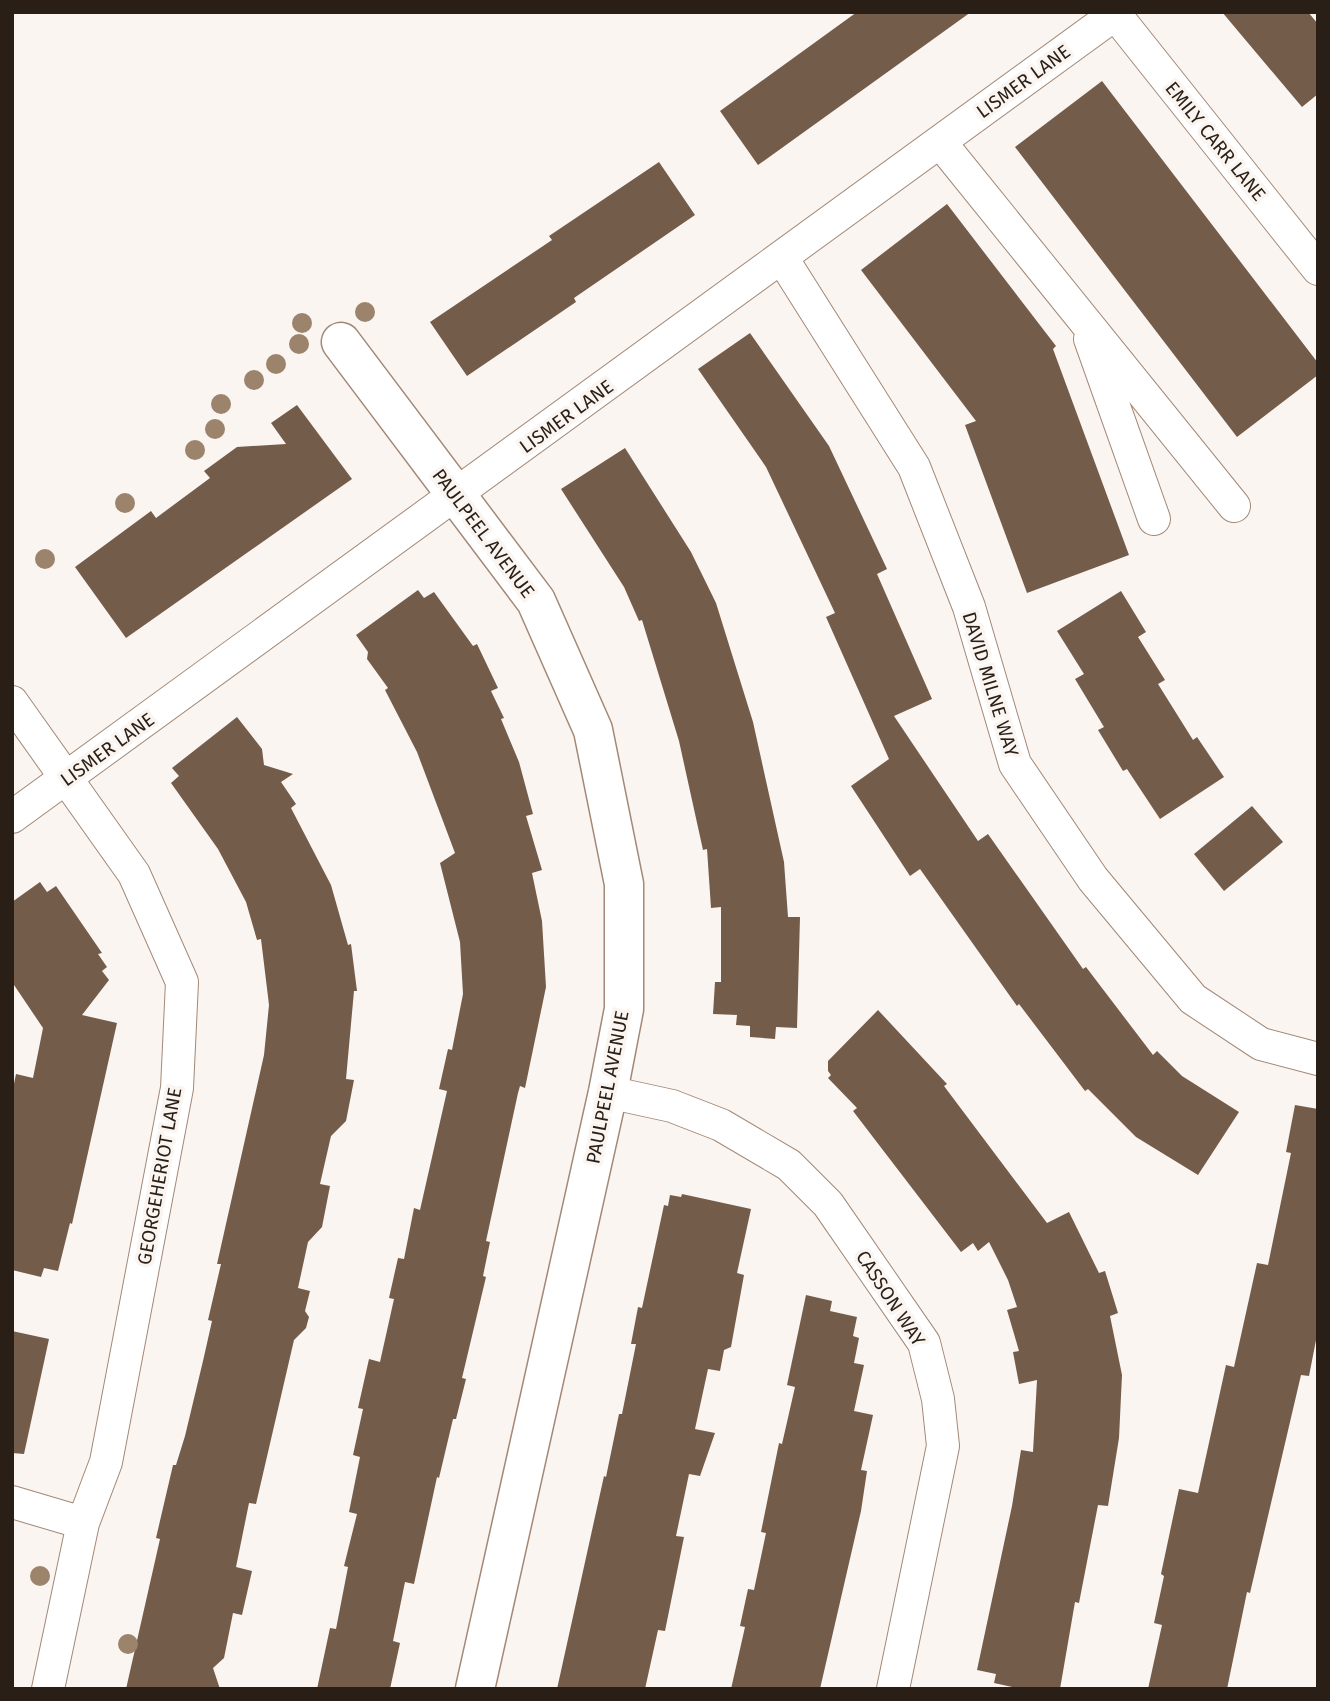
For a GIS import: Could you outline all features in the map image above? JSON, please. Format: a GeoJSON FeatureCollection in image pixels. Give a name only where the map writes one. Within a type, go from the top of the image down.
{"type":"FeatureCollection","features":[{"type":"Feature","properties":{"kind":"street","name":"LISMER LANE"},"geometry":{"type":"LineString","coordinates":[[12,817],[457,496],[1116,13]]}},
{"type":"Feature","properties":{"kind":"street","name":"EMILY CARR LANE"},"geometry":{"type":"LineString","coordinates":[[1116,13],[1318,269]]}},
{"type":"Feature","properties":{"kind":"street"},"geometry":{"type":"LineString","coordinates":[[940,142],[1234,506]]}},
{"type":"Feature","properties":{"kind":"street","name":"DAVID MILNE WAY"},"geometry":{"type":"LineString","coordinates":[[782,258],[914,467],[969,607],[1015,764],[1093,879],[1193,999],[1261,1044],[1318,1059]]}},
{"type":"Feature","properties":{"kind":"street"},"geometry":{"type":"LineString","coordinates":[[1082,318],[1154,519]]}},
{"type":"Feature","properties":{"kind":"street","name":"PAULPEEL AVENUE"},"geometry":{"type":"LineString","coordinates":[[341,342],[536,601],[593,730],[624,884],[624,1009],[608,1092],[475,1689]]}},
{"type":"Feature","properties":{"kind":"street","name":"GEORGEHERIOT LANE"},"geometry":{"type":"LineString","coordinates":[[12,702],[134,874],[182,982],[177,1088],[106,1462],[83,1523],[48,1689]]}},
{"type":"Feature","properties":{"kind":"street","name":"CASSON WAY"},"geometry":{"type":"LineString","coordinates":[[608,1092],[672,1106],[721,1125],[789,1165],[828,1204],[924,1343],[937,1399],[943,1446],[893,1689]]}},
{"type":"Feature","properties":{"kind":"street"},"geometry":{"type":"LineString","coordinates":[[12,1503],[83,1523]]}},
{"type":"Feature","properties":{"kind":"building"},"geometry":{"type":"Polygon","coordinates":[[[857,12],[971,12],[758,165],[720,111],[857,12]]]}},
{"type":"Feature","properties":{"kind":"building"},"geometry":{"type":"Polygon","coordinates":[[[1222,12],[1308,12],[1318,24],[1318,94],[1302,107],[1222,12]]]}},
{"type":"Feature","properties":{"kind":"building"},"geometry":{"type":"Polygon","coordinates":[[[1102,81],[1318,363],[1318,375],[1237,437],[1015,147],[1102,81]]]}},
{"type":"Feature","properties":{"kind":"building"},"geometry":{"type":"Polygon","coordinates":[[[659,162],[695,215],[574,298],[576,302],[467,376],[430,322],[552,240],[549,236],[659,162]]]}},
{"type":"Feature","properties":{"kind":"building"},"geometry":{"type":"Polygon","coordinates":[[[947,204],[1056,346],[1053,349],[1129,555],[1027,593],[965,425],[976,421],[861,270],[947,204]]]}},
{"type":"Feature","properties":{"kind":"building"},"geometry":{"type":"Polygon","coordinates":[[[750,333],[829,446],[887,569],[877,574],[932,699],[894,716],[978,841],[988,834],[1083,969],[1086,967],[1153,1055],[1157,1051],[1182,1076],[1239,1112],[1198,1175],[1136,1137],[1088,1089],[1085,1091],[1019,1004],[1017,1006],[920,869],[910,876],[851,786],[889,759],[826,617],[835,613],[766,467],[698,369],[750,333]]]}},
{"type":"Feature","properties":{"kind":"building"},"geometry":{"type":"Polygon","coordinates":[[[297,405],[352,479],[126,638],[75,567],[151,511],[156,518],[210,478],[204,471],[237,447],[286,444],[271,423],[297,405]]]}},
{"type":"Feature","properties":{"kind":"building"},"geometry":{"type":"Polygon","coordinates":[[[625,448],[691,552],[716,603],[753,722],[784,862],[788,917],[800,917],[797,1028],[776,1027],[775,1039],[750,1037],[750,1026],[736,1025],[737,1015],[713,1014],[715,982],[721,982],[721,907],[711,908],[707,849],[703,850],[679,741],[642,620],[639,621],[624,587],[561,489],[625,448]]]}},
{"type":"Feature","properties":{"kind":"building"},"geometry":{"type":"Polygon","coordinates":[[[418,590],[424,598],[434,592],[473,646],[477,644],[498,688],[491,691],[504,718],[501,719],[519,762],[533,814],[526,816],[542,870],[532,873],[542,921],[546,987],[525,1088],[520,1086],[518,1093],[486,1241],[490,1242],[483,1276],[486,1277],[462,1378],[466,1379],[439,1478],[437,1477],[414,1584],[405,1582],[393,1641],[400,1643],[390,1689],[317,1689],[330,1628],[336,1629],[348,1567],[344,1566],[357,1514],[349,1512],[360,1457],[353,1455],[363,1409],[358,1408],[369,1359],[380,1362],[394,1299],[389,1298],[398,1258],[404,1259],[414,1208],[420,1210],[447,1091],[439,1089],[448,1049],[452,1050],[463,994],[460,942],[440,863],[455,853],[417,752],[385,690],[388,688],[367,659],[368,652],[356,635],[418,590]]]}},
{"type":"Feature","properties":{"kind":"building"},"geometry":{"type":"Polygon","coordinates":[[[1121,591],[1146,632],[1138,637],[1165,680],[1158,684],[1193,740],[1197,737],[1224,777],[1160,819],[1127,769],[1123,771],[1098,730],[1104,727],[1075,679],[1084,674],[1057,631],[1121,591]]]}},
{"type":"Feature","properties":{"kind":"building"},"geometry":{"type":"Polygon","coordinates":[[[237,717],[262,749],[264,765],[293,774],[281,782],[296,804],[291,808],[331,885],[348,945],[351,944],[357,991],[354,991],[346,1079],[354,1080],[346,1121],[331,1136],[320,1184],[330,1186],[322,1227],[308,1242],[298,1288],[310,1291],[305,1311],[309,1317],[306,1328],[294,1340],[256,1504],[249,1503],[236,1567],[252,1571],[242,1615],[233,1613],[224,1658],[213,1668],[220,1689],[126,1689],[160,1539],[156,1538],[173,1465],[176,1465],[185,1436],[212,1321],[208,1320],[221,1264],[217,1264],[264,1055],[269,1005],[261,939],[257,940],[246,902],[218,849],[171,783],[179,776],[172,768],[237,717]]]}},
{"type":"Feature","properties":{"kind":"building"},"geometry":{"type":"Polygon","coordinates":[[[1252,806],[1283,842],[1224,891],[1194,854],[1252,806]]]}},
{"type":"Feature","properties":{"kind":"building"},"geometry":{"type":"Polygon","coordinates":[[[40,882],[47,892],[56,886],[102,953],[98,954],[107,967],[102,971],[109,980],[82,1015],[117,1023],[72,1224],[70,1223],[58,1271],[44,1268],[41,1277],[12,1270],[12,1093],[16,1074],[33,1078],[43,1028],[12,982],[12,902],[40,882]]]}},
{"type":"Feature","properties":{"kind":"building"},"geometry":{"type":"Polygon","coordinates":[[[878,1010],[947,1084],[944,1086],[1047,1223],[1069,1212],[1099,1273],[1105,1271],[1118,1313],[1110,1316],[1122,1375],[1119,1438],[1108,1506],[1098,1505],[1079,1603],[1075,1602],[1060,1689],[1022,1689],[994,1683],[996,1674],[977,1670],[1012,1506],[1021,1450],[1033,1452],[1037,1380],[1019,1384],[1013,1352],[1019,1351],[1007,1310],[1017,1307],[1008,1280],[989,1242],[978,1251],[973,1243],[961,1252],[853,1111],[857,1108],[828,1078],[831,1075],[828,1061],[878,1010]]]}},
{"type":"Feature","properties":{"kind":"building"},"geometry":{"type":"Polygon","coordinates":[[[1295,1105],[1318,1109],[1318,1330],[1309,1376],[1301,1375],[1250,1593],[1247,1592],[1227,1689],[1148,1689],[1162,1625],[1154,1623],[1164,1576],[1161,1574],[1179,1489],[1198,1493],[1226,1365],[1234,1367],[1257,1263],[1268,1265],[1291,1153],[1286,1152],[1295,1105]]]}},
{"type":"Feature","properties":{"kind":"building"},"geometry":{"type":"Polygon","coordinates":[[[682,1194],[751,1209],[737,1273],[744,1275],[731,1347],[724,1350],[720,1371],[708,1369],[695,1429],[715,1433],[700,1476],[689,1474],[676,1536],[684,1537],[665,1631],[658,1630],[645,1689],[557,1689],[604,1476],[606,1477],[619,1414],[622,1414],[636,1344],[631,1344],[638,1307],[642,1308],[664,1205],[668,1206],[670,1195],[681,1197],[682,1194]]]}},
{"type":"Feature","properties":{"kind":"building"},"geometry":{"type":"Polygon","coordinates":[[[806,1295],[832,1301],[830,1311],[857,1317],[853,1336],[859,1338],[854,1363],[864,1365],[854,1411],[873,1415],[861,1470],[867,1471],[861,1511],[820,1689],[731,1689],[745,1627],[740,1626],[748,1589],[754,1590],[766,1533],[761,1532],[779,1443],[782,1444],[795,1387],[787,1385],[806,1295]]]}},
{"type":"Feature","properties":{"kind":"building"},"geometry":{"type":"Polygon","coordinates":[[[12,1331],[49,1339],[24,1454],[12,1453],[12,1331]]]}}]}
